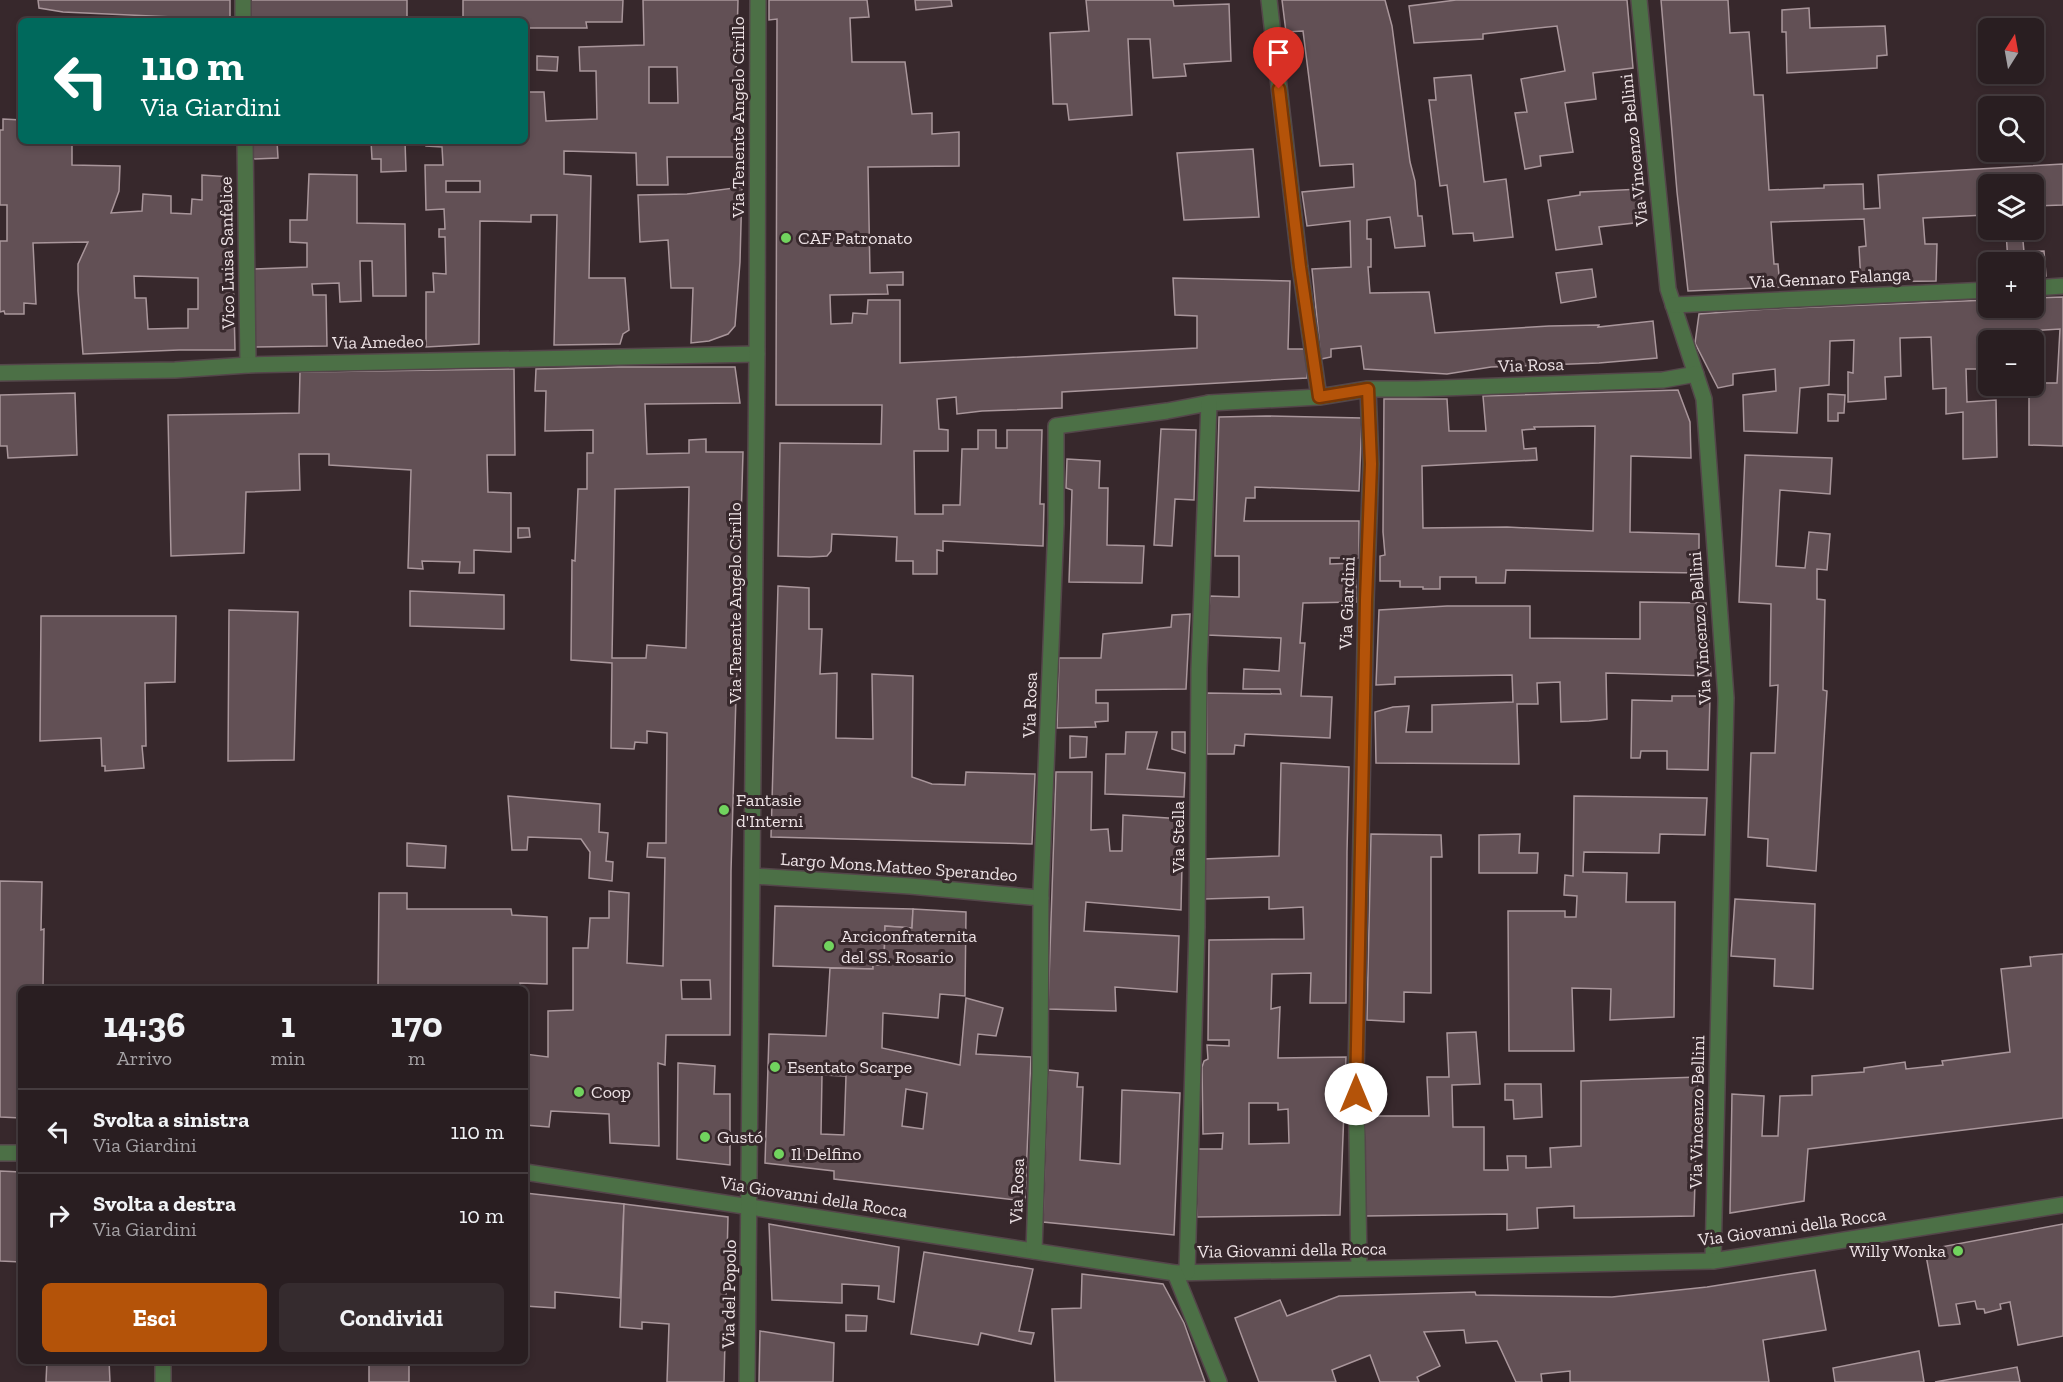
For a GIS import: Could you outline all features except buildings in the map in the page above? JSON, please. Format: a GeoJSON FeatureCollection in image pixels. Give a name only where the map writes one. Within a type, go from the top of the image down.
{"type":"FeatureCollection","features":[{"type":"Feature","properties":{"kind":"street"},"geometry":{"type":"LineString","coordinates":[[243,0],[243,18]]}},
{"type":"Feature","properties":{"kind":"street","name":"Via Tenente Angelo Cirillo"},"geometry":{"type":"LineString","coordinates":[[750,1207],[758,0]]}},
{"type":"Feature","properties":{"kind":"street"},"geometry":{"type":"LineString","coordinates":[[1269,0],[1300,267],[1319,397],[1368,389]]}},
{"type":"Feature","properties":{"kind":"street","name":"Via Vincenzo Bellini"},"geometry":{"type":"LineString","coordinates":[[1639,0],[1668,290],[1704,399],[1726,698],[1713,1261]]}},
{"type":"Feature","properties":{"kind":"street","name":"Vico Luisa Sanfelice"},"geometry":{"type":"LineString","coordinates":[[245,144],[248,364]]}},
{"type":"Feature","properties":{"kind":"street"},"geometry":{"type":"LineString","coordinates":[[2044,287],[2063,286]]}},
{"type":"Feature","properties":{"kind":"street","name":"Via Gennaro Falanga"},"geometry":{"type":"LineString","coordinates":[[1673,305],[1978,291]]}},
{"type":"Feature","properties":{"kind":"street","name":"Via Amedeo"},"geometry":{"type":"LineString","coordinates":[[0,373],[175,370],[248,364],[757,354]]}},
{"type":"Feature","properties":{"kind":"street","name":"Via Rosa"},"geometry":{"type":"LineString","coordinates":[[1368,389],[1663,380],[1696,374]]}},
{"type":"Feature","properties":{"kind":"street","name":"Via Giardini"},"geometry":{"type":"LineString","coordinates":[[1359,1268],[1356,1073],[1365,612],[1371,464],[1368,389]]}},
{"type":"Feature","properties":{"kind":"street","name":"Via Rosa"},"geometry":{"type":"LineString","coordinates":[[1034,1251],[1040,1073],[1041,898],[1056,525],[1056,426],[1209,403],[1319,397]]}},
{"type":"Feature","properties":{"kind":"street","name":"Via Stella"},"geometry":{"type":"LineString","coordinates":[[1181,1273],[1197,927],[1199,669],[1209,403]]}},
{"type":"Feature","properties":{"kind":"street","name":"Largo Mons.Matteo Sperandeo"},"geometry":{"type":"LineString","coordinates":[[753,876],[910,886],[1041,898]]}},
{"type":"Feature","properties":{"kind":"street"},"geometry":{"type":"LineString","coordinates":[[0,1153],[18,1153]]}},
{"type":"Feature","properties":{"kind":"street","name":"Via Giovanni della Rocca"},"geometry":{"type":"LineString","coordinates":[[528,1172],[1181,1273],[1713,1261],[2063,1205]]}},
{"type":"Feature","properties":{"kind":"street","name":"Via del Popolo"},"geometry":{"type":"LineString","coordinates":[[747,1382],[750,1207]]}},
{"type":"Feature","properties":{"kind":"street"},"geometry":{"type":"LineString","coordinates":[[1181,1273],[1219,1382]]}},
{"type":"Feature","properties":{"kind":"street"},"geometry":{"type":"LineString","coordinates":[[163,1364],[163,1382]]}},
{"type":"Feature","properties":{"kind":"place","name":"CAF Patronato"},"geometry":{"type":"Point","coordinates":[786,238]}},
{"type":"Feature","properties":{"kind":"place","name":"Fantasie d'Interni"},"geometry":{"type":"Point","coordinates":[724,810]}},
{"type":"Feature","properties":{"kind":"place","name":"Arciconfraternita del SS. Rosario"},"geometry":{"type":"Point","coordinates":[829,946]}},
{"type":"Feature","properties":{"kind":"place","name":"Esentato Scarpe"},"geometry":{"type":"Point","coordinates":[775,1067]}},
{"type":"Feature","properties":{"kind":"place","name":"Coop"},"geometry":{"type":"Point","coordinates":[579,1092]}},
{"type":"Feature","properties":{"kind":"place","name":"Gustó"},"geometry":{"type":"Point","coordinates":[705,1137]}},
{"type":"Feature","properties":{"kind":"place","name":"Il Delfino"},"geometry":{"type":"Point","coordinates":[779,1154]}},
{"type":"Feature","properties":{"kind":"place","name":"Willy Wonka"},"geometry":{"type":"Point","coordinates":[1958,1251]}},
{"type":"Feature","properties":{"kind":"route"},"geometry":{"type":"LineString","coordinates":[[1279,89],[1300,267],[1319,397],[1368,389],[1371,464],[1356,1094]]}}]}
